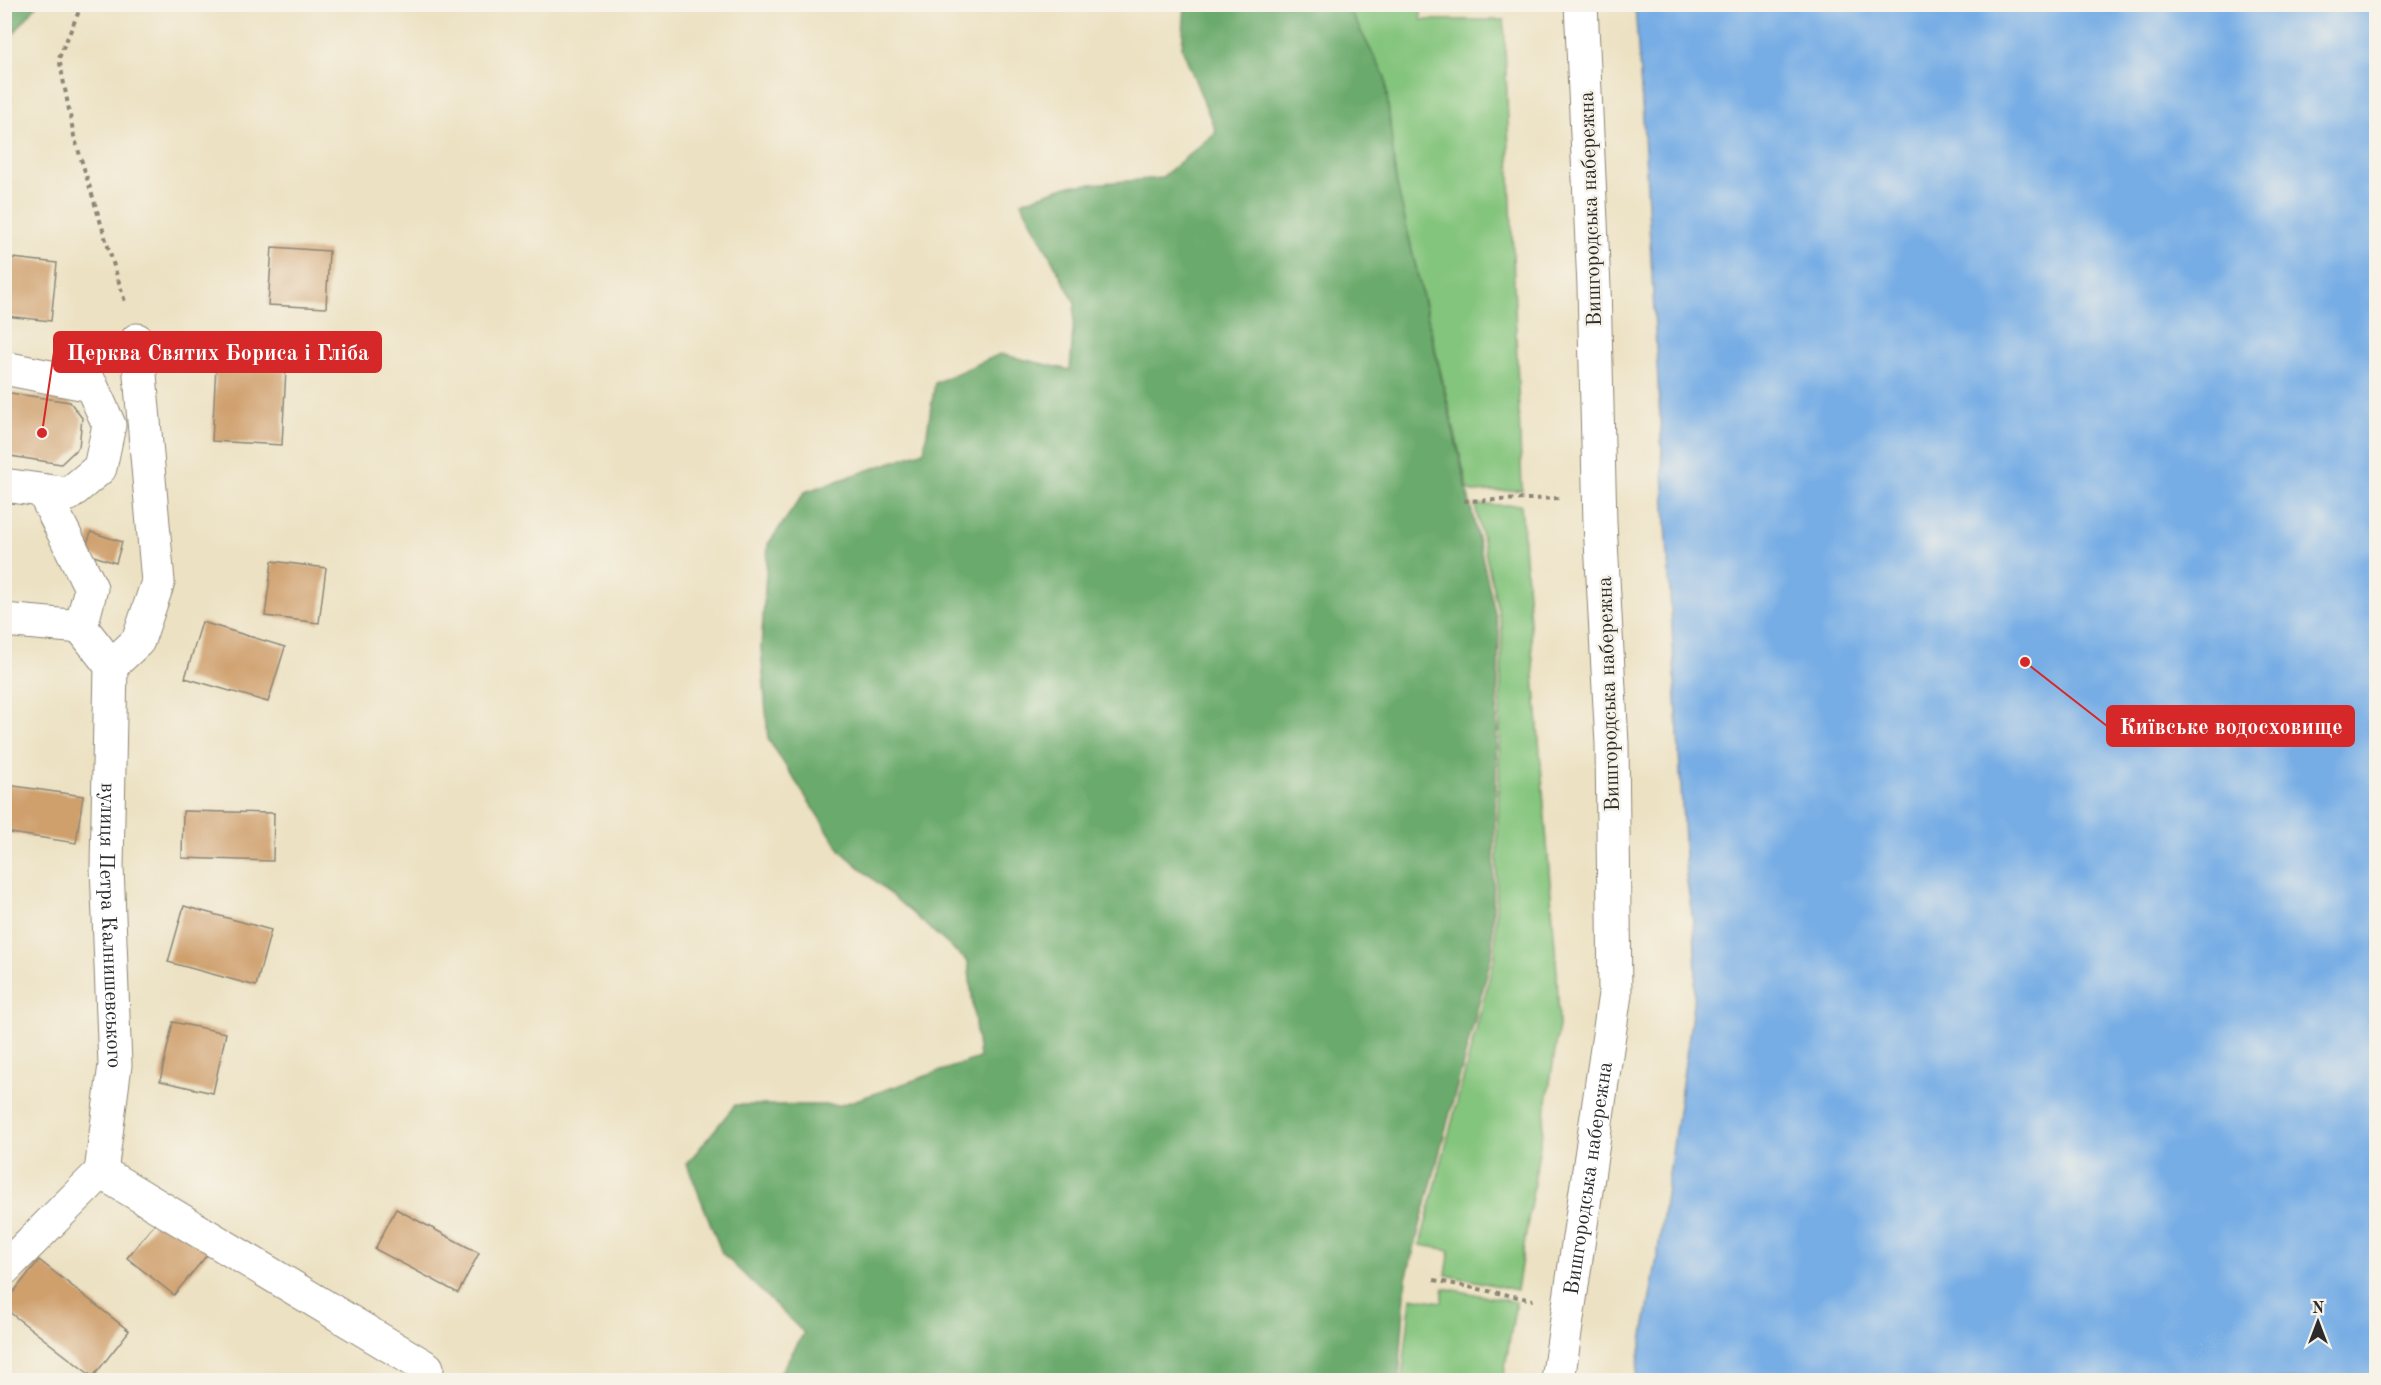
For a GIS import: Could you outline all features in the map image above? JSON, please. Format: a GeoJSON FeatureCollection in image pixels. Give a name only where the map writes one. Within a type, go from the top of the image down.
{"type":"FeatureCollection","features":[{"type":"Feature","properties":{"kind":"street","name":"Вишгородська набережна"},"geometry":{"type":"LineString","coordinates":[[1558,1380],[1616,994],[1612,744],[1581,4]]}},
{"type":"Feature","properties":{"kind":"street"},"geometry":{"type":"LineString","coordinates":[[4,620],[81,627],[111,666],[138,642],[158,582],[137,340]]}},
{"type":"Feature","properties":{"kind":"street"},"geometry":{"type":"LineString","coordinates":[[4,368],[91,384],[109,425],[100,468],[69,494],[4,485]]}},
{"type":"Feature","properties":{"kind":"street"},"geometry":{"type":"LineString","coordinates":[[43,491],[91,588],[81,627]]}},
{"type":"Feature","properties":{"kind":"street","name":"вулиця Петра Калнишевського"},"geometry":{"type":"LineString","coordinates":[[101,1172],[115,1065],[107,867],[111,666]]}},
{"type":"Feature","properties":{"kind":"street"},"geometry":{"type":"LineString","coordinates":[[4,1269],[101,1172],[427,1368]]}},
{"type":"Feature","properties":{"kind":"path"},"geometry":{"type":"LineString","coordinates":[[82,4],[59,58],[74,136],[137,340]]}},
{"type":"Feature","properties":{"kind":"path"},"geometry":{"type":"LineString","coordinates":[[1464,501],[1600,496]]}},
{"type":"Feature","properties":{"kind":"path"},"geometry":{"type":"LineString","coordinates":[[1434,1280],[1569,1305]]}},
{"type":"Feature","properties":{"kind":"green space"},"geometry":{"type":"Polygon","coordinates":[[[4,5],[37,5],[5,44],[4,5]]]}},
{"type":"Feature","properties":{"kind":"green space"},"geometry":{"type":"Polygon","coordinates":[[[1185,5],[1347,5],[1385,77],[1396,181],[1499,630],[1492,954],[1406,1279],[1399,1380],[776,1380],[804,1333],[722,1253],[687,1164],[735,1105],[841,1105],[979,1058],[968,962],[841,851],[768,739],[761,648],[768,544],[805,492],[924,451],[935,383],[1000,354],[1070,370],[1075,303],[1021,202],[1067,186],[1161,178],[1216,132],[1182,48],[1185,5]]]}},
{"type":"Feature","properties":{"kind":"green space"},"geometry":{"type":"Polygon","coordinates":[[[1347,5],[1421,5],[1421,20],[1504,20],[1522,490],[1472,492],[1468,489],[1396,181],[1385,77],[1347,5]]]}},
{"type":"Feature","properties":{"kind":"green space"},"geometry":{"type":"Polygon","coordinates":[[[1475,505],[1521,505],[1557,973],[1559,1026],[1517,1290],[1446,1275],[1450,1250],[1420,1245],[1495,956],[1502,629],[1475,505]]]}},
{"type":"Feature","properties":{"kind":"green space"},"geometry":{"type":"Polygon","coordinates":[[[1444,1288],[1516,1302],[1503,1380],[1402,1380],[1411,1297],[1442,1302],[1444,1288]]]}},
{"type":"Feature","properties":{"kind":"water"},"geometry":{"type":"Polygon","coordinates":[[[1635,5],[2376,5],[2376,1380],[1635,1380],[1656,1264],[1696,974],[1694,928],[1686,875],[1635,5]]]}},
{"type":"Feature","properties":{"kind":"building"},"geometry":{"type":"Polygon","coordinates":[[[272,247],[329,251],[326,308],[268,305],[272,247]]]}},
{"type":"Feature","properties":{"kind":"building"},"geometry":{"type":"Polygon","coordinates":[[[4,257],[57,263],[51,321],[5,316],[7,301],[4,300],[4,257]]]}},
{"type":"Feature","properties":{"kind":"building"},"geometry":{"type":"Polygon","coordinates":[[[216,365],[286,369],[282,445],[212,441],[216,365]]]}},
{"type":"Feature","properties":{"kind":"building"},"geometry":{"type":"Polygon","coordinates":[[[4,392],[70,402],[82,418],[79,447],[61,464],[4,455],[4,392]]]}},
{"type":"Feature","properties":{"kind":"building"},"geometry":{"type":"Polygon","coordinates":[[[91,532],[122,542],[116,563],[84,553],[91,532]]]}},
{"type":"Feature","properties":{"kind":"building"},"geometry":{"type":"Polygon","coordinates":[[[272,561],[326,568],[319,623],[265,616],[272,561]]]}},
{"type":"Feature","properties":{"kind":"building"},"geometry":{"type":"Polygon","coordinates":[[[202,622],[285,647],[268,702],[185,678],[202,622]]]}},
{"type":"Feature","properties":{"kind":"building"},"geometry":{"type":"Polygon","coordinates":[[[7,785],[83,796],[76,843],[4,832],[7,785]]]}},
{"type":"Feature","properties":{"kind":"building"},"geometry":{"type":"Polygon","coordinates":[[[183,811],[274,813],[273,861],[182,858],[183,811]]]}},
{"type":"Feature","properties":{"kind":"building"},"geometry":{"type":"Polygon","coordinates":[[[184,906],[271,930],[256,986],[168,962],[184,906]]]}},
{"type":"Feature","properties":{"kind":"building"},"geometry":{"type":"Polygon","coordinates":[[[173,1022],[226,1033],[213,1093],[160,1081],[173,1022]]]}},
{"type":"Feature","properties":{"kind":"building"},"geometry":{"type":"Polygon","coordinates":[[[396,1209],[479,1253],[458,1293],[375,1249],[396,1209]]]}},
{"type":"Feature","properties":{"kind":"building"},"geometry":{"type":"Polygon","coordinates":[[[165,1211],[212,1249],[174,1295],[127,1258],[165,1211]]]}},
{"type":"Feature","properties":{"kind":"building"},"geometry":{"type":"Polygon","coordinates":[[[39,1260],[129,1331],[93,1377],[4,1308],[4,1304],[39,1260]]]}},
{"type":"Feature","properties":{"kind":"place","name":"Церква Святих Бориса і Гліба"},"geometry":{"type":"Point","coordinates":[42,433]}},
{"type":"Feature","properties":{"kind":"place","name":"Київське водосховище"},"geometry":{"type":"Point","coordinates":[2025,662]}}]}
